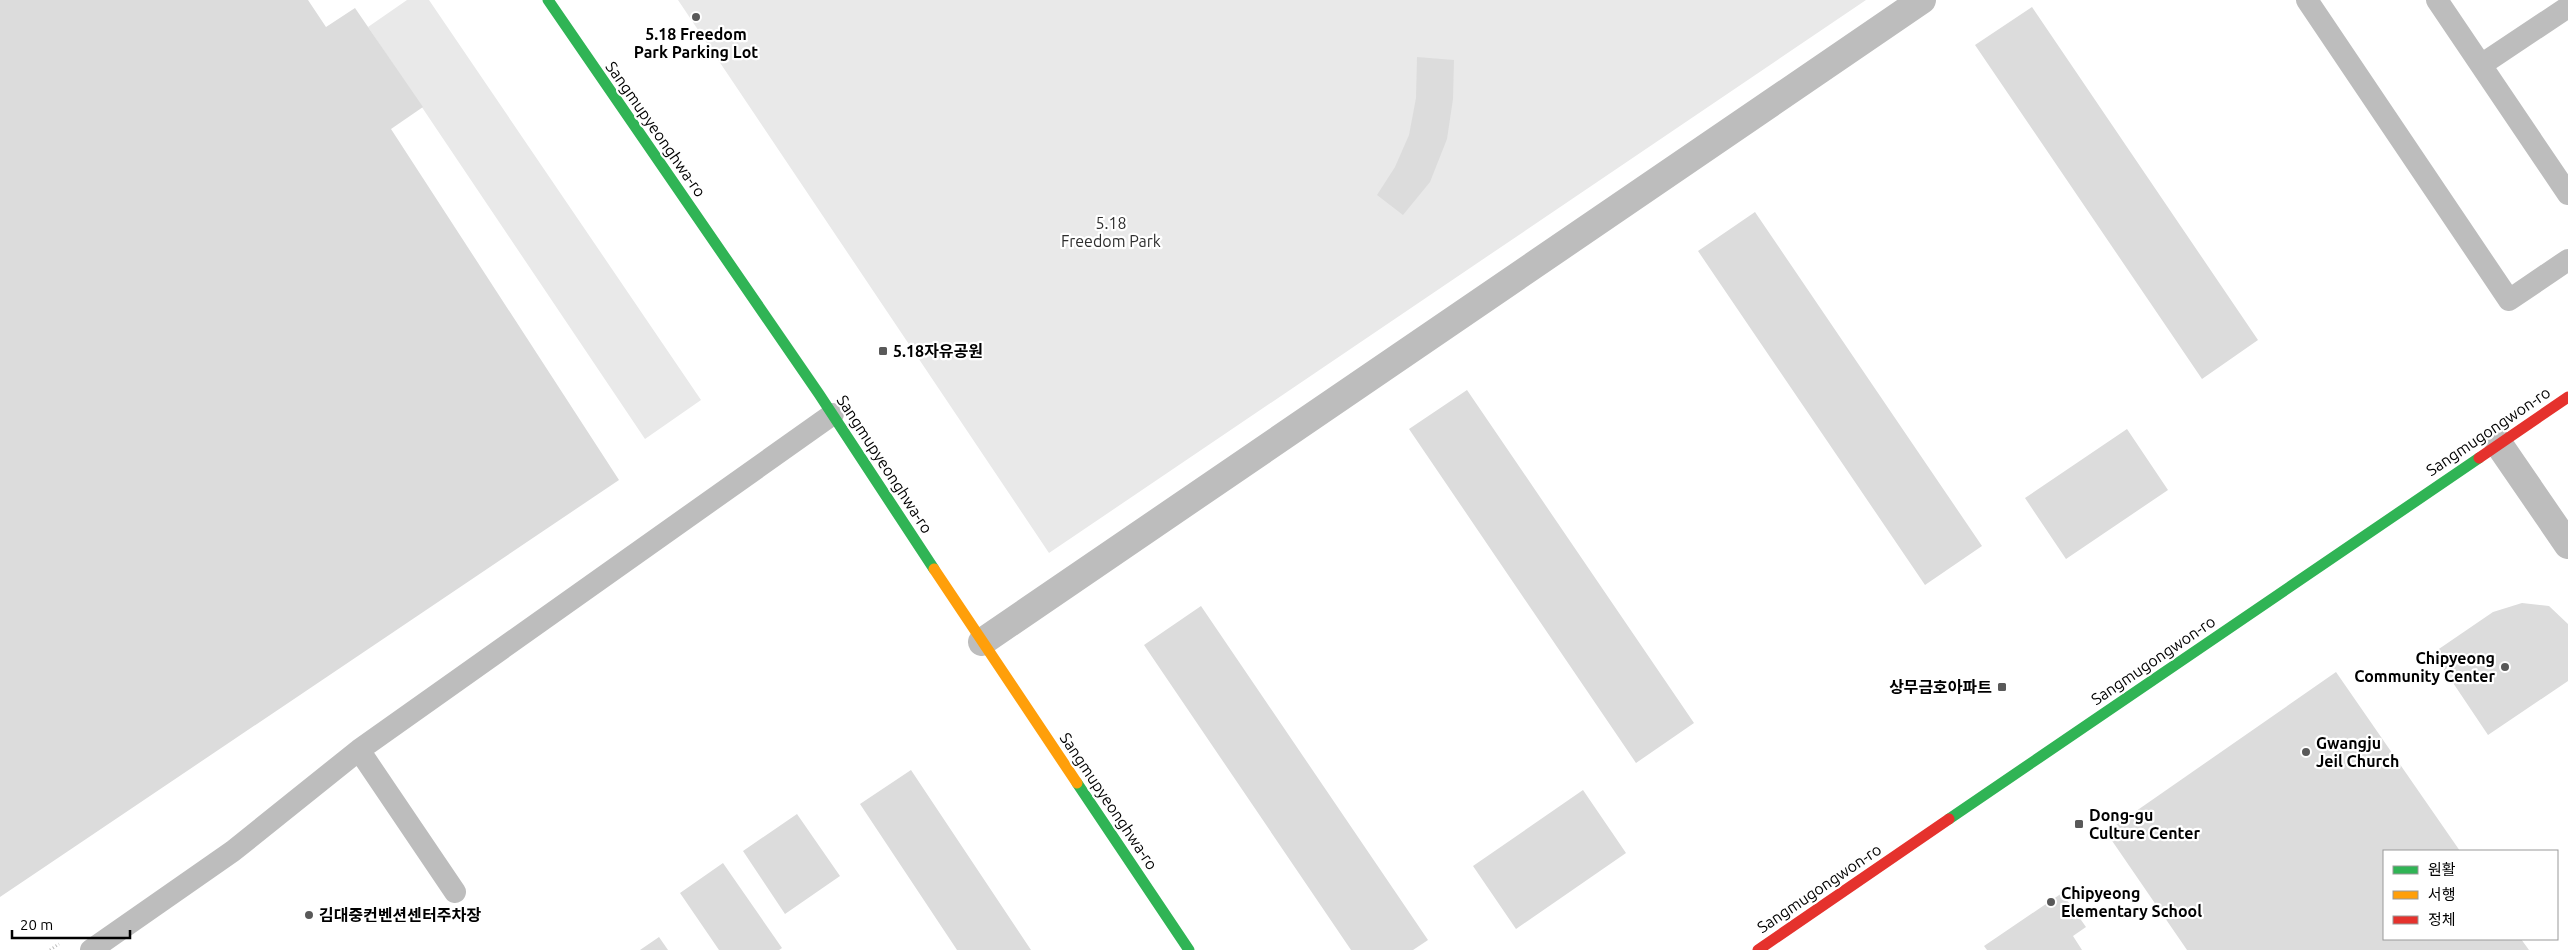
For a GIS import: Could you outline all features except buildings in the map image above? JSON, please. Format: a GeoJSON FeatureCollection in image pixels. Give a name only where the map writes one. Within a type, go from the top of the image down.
{"type":"FeatureCollection","features":[{"type":"Feature","properties":{"kind":"street","name":"Sangmupyeonghwa-ro"},"geometry":{"type":"LineString","coordinates":[[548,0],[833,414],[982,642],[1189,950]]}},
{"type":"Feature","properties":{"kind":"street"},"geometry":{"type":"LineString","coordinates":[[982,642],[1922,0]]}},
{"type":"Feature","properties":{"kind":"street","name":"Sangmugongwon-ro"},"geometry":{"type":"LineString","coordinates":[[1758,950],[2568,397]]}},
{"type":"Feature","properties":{"kind":"street"},"geometry":{"type":"LineString","coordinates":[[2498,443],[2568,545]]}},
{"type":"Feature","properties":{"kind":"lane"},"geometry":{"type":"LineString","coordinates":[[2307,0],[2509,300],[2568,260]]}},
{"type":"Feature","properties":{"kind":"lane"},"geometry":{"type":"LineString","coordinates":[[2437,0],[2568,194]]}},
{"type":"Feature","properties":{"kind":"lane"},"geometry":{"type":"LineString","coordinates":[[2481,65],[2568,6]]}},
{"type":"Feature","properties":{"kind":"lane"},"geometry":{"type":"LineString","coordinates":[[91,950],[233,851],[359,750],[833,414]]}},
{"type":"Feature","properties":{"kind":"lane"},"geometry":{"type":"LineString","coordinates":[[359,750],[455,892]]}},
{"type":"Feature","properties":{"kind":"green space"},"geometry":{"type":"Polygon","coordinates":[[[407,0],[429,0],[701,400],[645,439],[368,27],[407,0]]]}},
{"type":"Feature","properties":{"kind":"green space","name":"5.18 Freedom Park"},"geometry":{"type":"Polygon","coordinates":[[[678,0],[1866,0],[1049,553],[678,0]]]}},
{"type":"Feature","properties":{"kind":"traffic: fast"},"geometry":{"type":"LineString","coordinates":[[548,0],[819,394],[934,569]]}},
{"type":"Feature","properties":{"kind":"traffic: fast"},"geometry":{"type":"LineString","coordinates":[[1949,819],[2479,458]]}},
{"type":"Feature","properties":{"kind":"traffic: fast"},"geometry":{"type":"LineString","coordinates":[[1077,783],[1189,950]]}},
{"type":"Feature","properties":{"kind":"traffic: slow"},"geometry":{"type":"LineString","coordinates":[[934,569],[1077,783]]}},
{"type":"Feature","properties":{"kind":"traffic: jam"},"geometry":{"type":"LineString","coordinates":[[2479,458],[2568,397]]}},
{"type":"Feature","properties":{"kind":"traffic: jam"},"geometry":{"type":"LineString","coordinates":[[1758,950],[1949,819]]}},
{"type":"Feature","properties":{"kind":"place","name":"5.18 Freedom Park Parking Lot"},"geometry":{"type":"Point","coordinates":[696,17]}},
{"type":"Feature","properties":{"kind":"place","name":"5.18자유공원"},"geometry":{"type":"Point","coordinates":[883,351]}},
{"type":"Feature","properties":{"kind":"place","name":"Chipyeong Community Center"},"geometry":{"type":"Point","coordinates":[2505,667]}},
{"type":"Feature","properties":{"kind":"place","name":"상무금호아파트"},"geometry":{"type":"Point","coordinates":[2002,687]}},
{"type":"Feature","properties":{"kind":"place","name":"Gwangju Jeil Church"},"geometry":{"type":"Point","coordinates":[2306,752]}},
{"type":"Feature","properties":{"kind":"place","name":"Dong-gu Culture Center"},"geometry":{"type":"Point","coordinates":[2079,824]}},
{"type":"Feature","properties":{"kind":"place","name":"Chipyeong Elementary School"},"geometry":{"type":"Point","coordinates":[2051,902]}},
{"type":"Feature","properties":{"kind":"place","name":"김대중컨벤션센터주차장"},"geometry":{"type":"Point","coordinates":[309,915]}}]}
